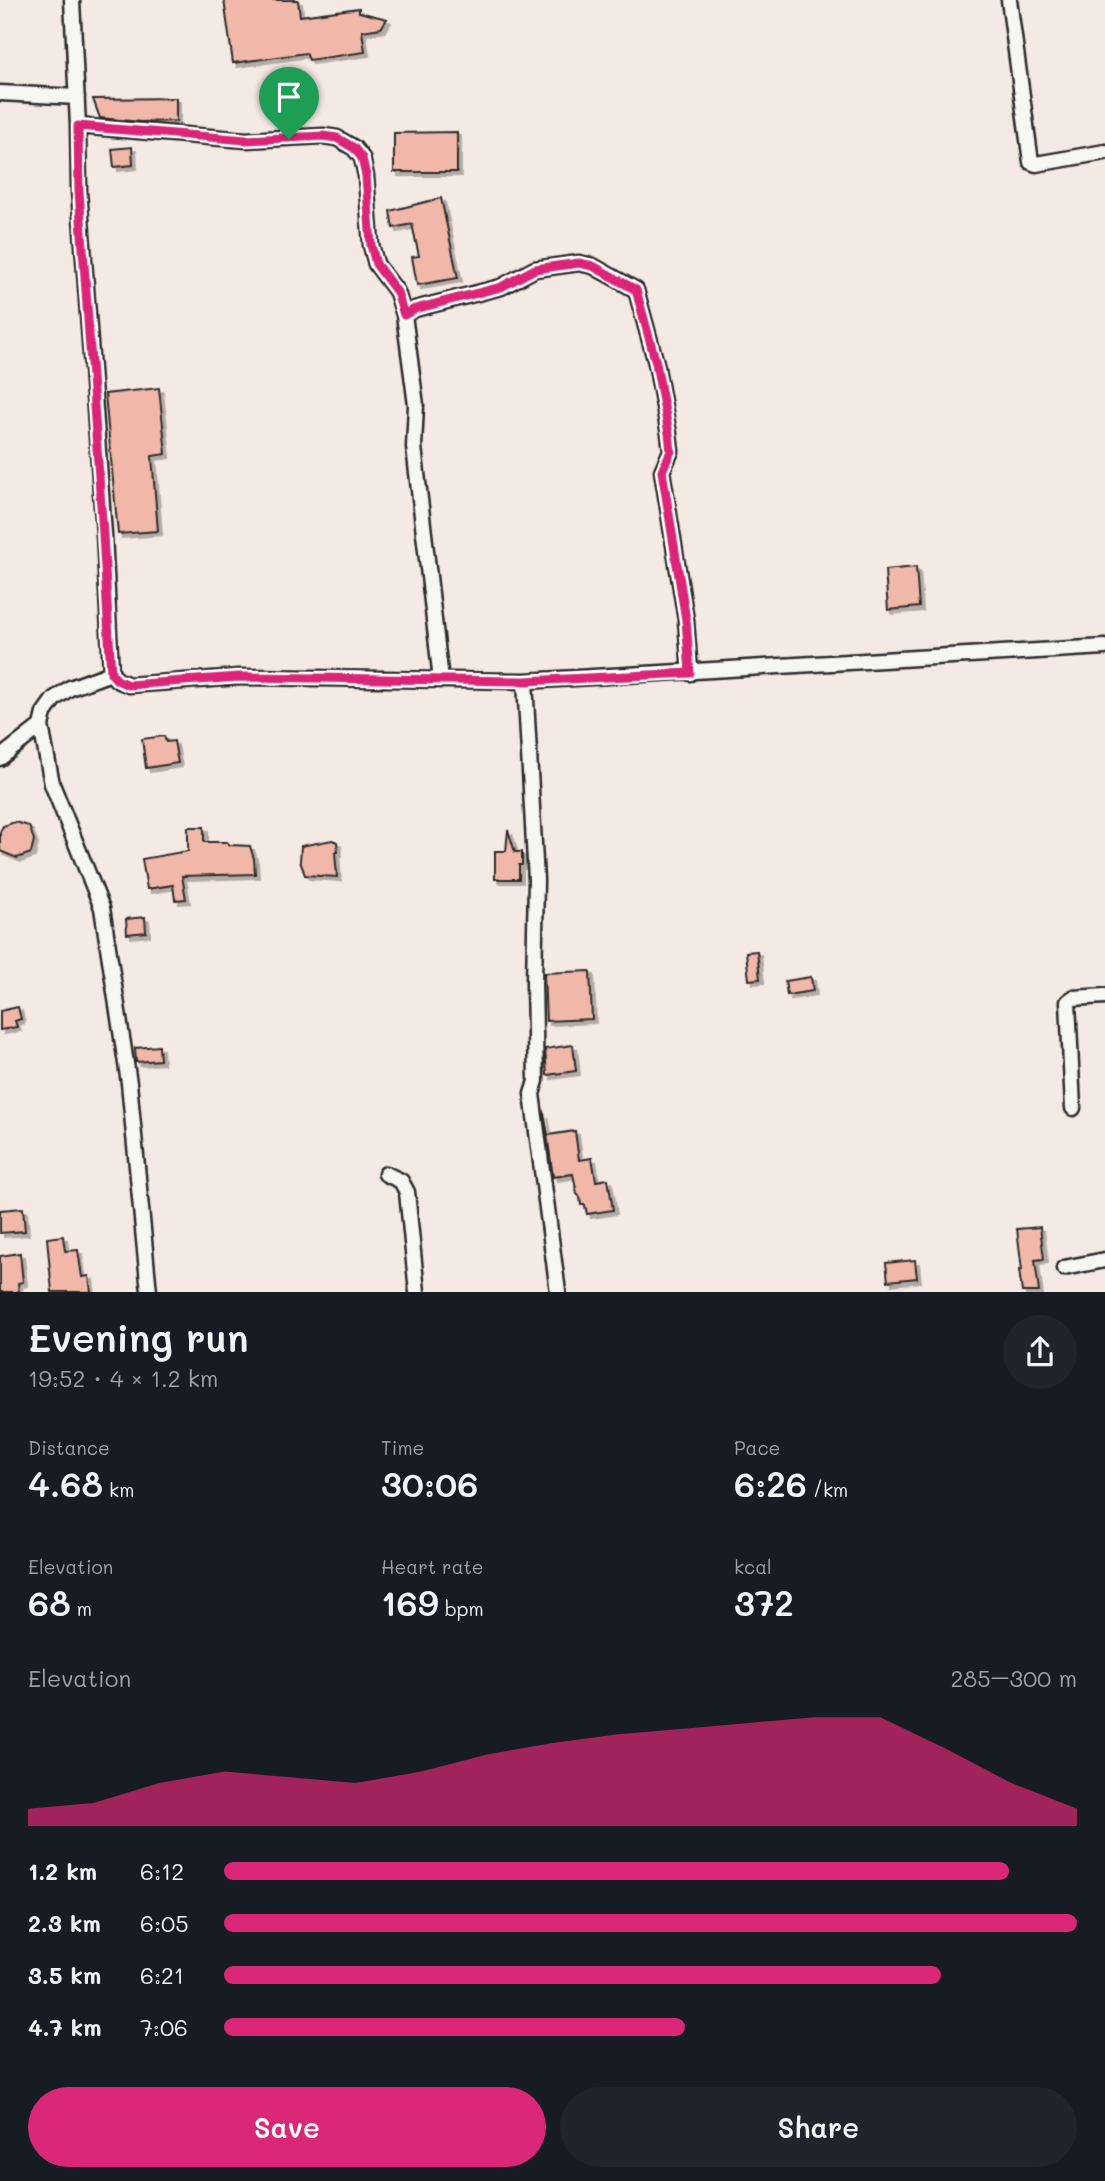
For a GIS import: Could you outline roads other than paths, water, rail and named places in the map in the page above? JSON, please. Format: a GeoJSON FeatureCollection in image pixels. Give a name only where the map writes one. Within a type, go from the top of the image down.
{"type":"FeatureCollection","features":[{"type":"Feature","properties":{"kind":"street"},"geometry":{"type":"LineString","coordinates":[[72,0],[79,191],[111,673],[117,680],[128,685],[239,677],[525,681],[1105,647]]}},
{"type":"Feature","properties":{"kind":"street"},"geometry":{"type":"LineString","coordinates":[[1009,0],[1031,162],[1036,164],[1105,152]]}},
{"type":"Feature","properties":{"kind":"street"},"geometry":{"type":"LineString","coordinates":[[0,93],[77,97]]}},
{"type":"Feature","properties":{"kind":"street"},"geometry":{"type":"LineString","coordinates":[[78,126],[246,140],[323,136],[337,138],[354,148],[362,158],[366,176],[371,245],[376,264],[397,292],[404,315],[416,404],[414,447],[441,680]]}},
{"type":"Feature","properties":{"kind":"street"},"geometry":{"type":"LineString","coordinates":[[404,315],[415,309],[501,287],[535,269],[579,263],[593,266],[636,290],[656,363],[669,434],[671,451],[662,471],[686,620],[690,673]]}},
{"type":"Feature","properties":{"kind":"street"},"geometry":{"type":"LineString","coordinates":[[111,673],[69,688],[54,699],[44,713],[41,726],[52,784],[102,908],[128,1083],[149,1292]]}},
{"type":"Feature","properties":{"kind":"street"},"geometry":{"type":"LineString","coordinates":[[525,681],[536,880],[536,1081],[532,1094],[558,1292]]}},
{"type":"Feature","properties":{"kind":"street"},"geometry":{"type":"LineString","coordinates":[[0,758],[41,726]]}},
{"type":"Feature","properties":{"kind":"street"},"geometry":{"type":"LineString","coordinates":[[1073,1108],[1068,1002],[1073,998],[1105,996]]}},
{"type":"Feature","properties":{"kind":"street"},"geometry":{"type":"LineString","coordinates":[[387,1174],[401,1181],[407,1192],[417,1292]]}},
{"type":"Feature","properties":{"kind":"street"},"geometry":{"type":"LineString","coordinates":[[1063,1268],[1105,1260]]}}]}
